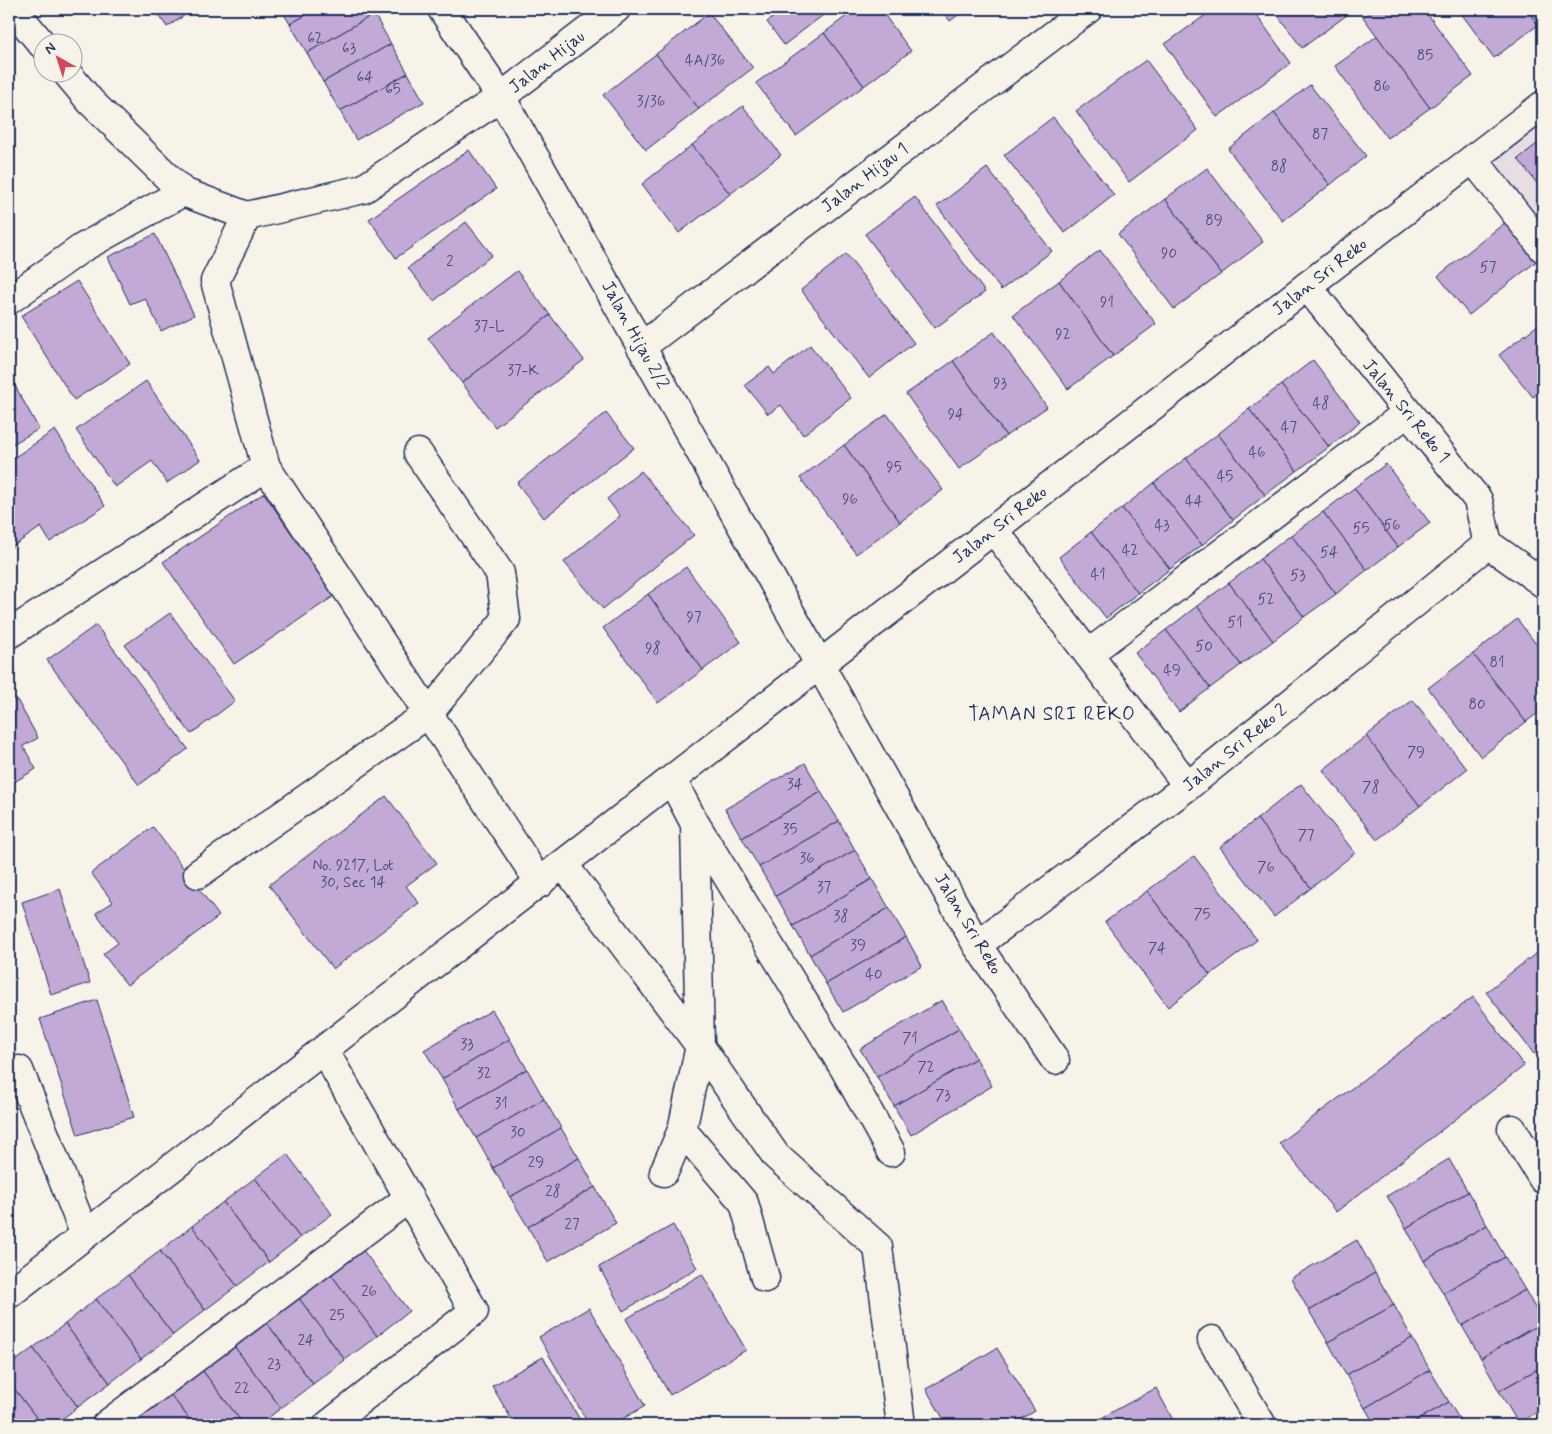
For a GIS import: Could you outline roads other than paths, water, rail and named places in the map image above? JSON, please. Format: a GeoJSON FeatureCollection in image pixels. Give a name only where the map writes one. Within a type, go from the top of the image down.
{"type":"FeatureCollection","features":[{"type":"Feature","properties":{"kind":"street"},"geometry":{"type":"LineString","coordinates":[[13,9],[32,32]]}},
{"type":"Feature","properties":{"kind":"street","name":"Jalan Hijau 2/2"},"geometry":{"type":"LineString","coordinates":[[442,9],[502,97],[821,665]]}},
{"type":"Feature","properties":{"kind":"street","name":"Jalan Hijau"},"geometry":{"type":"LineString","coordinates":[[247,216],[364,188],[502,97],[616,9]]}},
{"type":"Feature","properties":{"kind":"street","name":"Jalan Hijau 1"},"geometry":{"type":"LineString","coordinates":[[641,347],[1088,9]]}},
{"type":"Feature","properties":{"kind":"street"},"geometry":{"type":"LineString","coordinates":[[74,82],[91,102],[183,192],[247,216],[215,281],[266,467],[540,883]]}},
{"type":"Feature","properties":{"kind":"street","name":"Jalan Sri Reko"},"geometry":{"type":"LineString","coordinates":[[1055,1060],[977,944],[821,665],[1307,286],[1543,105]]}},
{"type":"Feature","properties":{"kind":"street"},"geometry":{"type":"LineString","coordinates":[[1473,159],[1543,248]]}},
{"type":"Feature","properties":{"kind":"street"},"geometry":{"type":"LineString","coordinates":[[9,300],[82,248],[183,192]]}},
{"type":"Feature","properties":{"kind":"street","name":"Jalan Sri Reko 1"},"geometry":{"type":"LineString","coordinates":[[1307,286],[1478,500],[1488,544]]}},
{"type":"Feature","properties":{"kind":"street"},"geometry":{"type":"LineString","coordinates":[[1088,654],[1407,412]]}},
{"type":"Feature","properties":{"kind":"street"},"geometry":{"type":"LineString","coordinates":[[198,874],[428,713],[506,619],[500,573],[418,453]]}},
{"type":"Feature","properties":{"kind":"street"},"geometry":{"type":"LineString","coordinates":[[9,634],[266,467]]}},
{"type":"Feature","properties":{"kind":"street"},"geometry":{"type":"LineString","coordinates":[[994,530],[1188,786]]}},
{"type":"Feature","properties":{"kind":"street"},"geometry":{"type":"LineString","coordinates":[[1488,544],[1543,583]]}},
{"type":"Feature","properties":{"kind":"street","name":"Jalan Sri Reko 2"},"geometry":{"type":"LineString","coordinates":[[977,944],[1188,786],[1488,544]]}},
{"type":"Feature","properties":{"kind":"street"},"geometry":{"type":"LineString","coordinates":[[9,1294],[821,665]]}},
{"type":"Feature","properties":{"kind":"street"},"geometry":{"type":"LineString","coordinates":[[672,780],[695,824],[844,1068],[892,1152]]}},
{"type":"Feature","properties":{"kind":"street"},"geometry":{"type":"LineString","coordinates":[[664,1172],[682,1130],[700,1046],[695,824]]}},
{"type":"Feature","properties":{"kind":"street"},"geometry":{"type":"LineString","coordinates":[[563,864],[700,1046],[776,1156],[878,1247],[901,1425]]}},
{"type":"Feature","properties":{"kind":"street"},"geometry":{"type":"LineString","coordinates":[[324,1050],[474,1311],[328,1425]]}},
{"type":"Feature","properties":{"kind":"street"},"geometry":{"type":"LineString","coordinates":[[19,1070],[85,1236]]}},
{"type":"Feature","properties":{"kind":"street"},"geometry":{"type":"LineString","coordinates":[[1512,1129],[1543,1179]]}},
{"type":"Feature","properties":{"kind":"street"},"geometry":{"type":"LineString","coordinates":[[682,1130],[744,1203],[764,1278]]}},
{"type":"Feature","properties":{"kind":"street"},"geometry":{"type":"LineString","coordinates":[[106,1425],[409,1198]]}},
{"type":"Feature","properties":{"kind":"street"},"geometry":{"type":"LineString","coordinates":[[1212,1340],[1262,1425]]}},
{"type":"Feature","properties":{"kind":"district","name":"TAMAN SRI REKO"},"geometry":{"type":"Point","coordinates":[1052,714]}}]}
